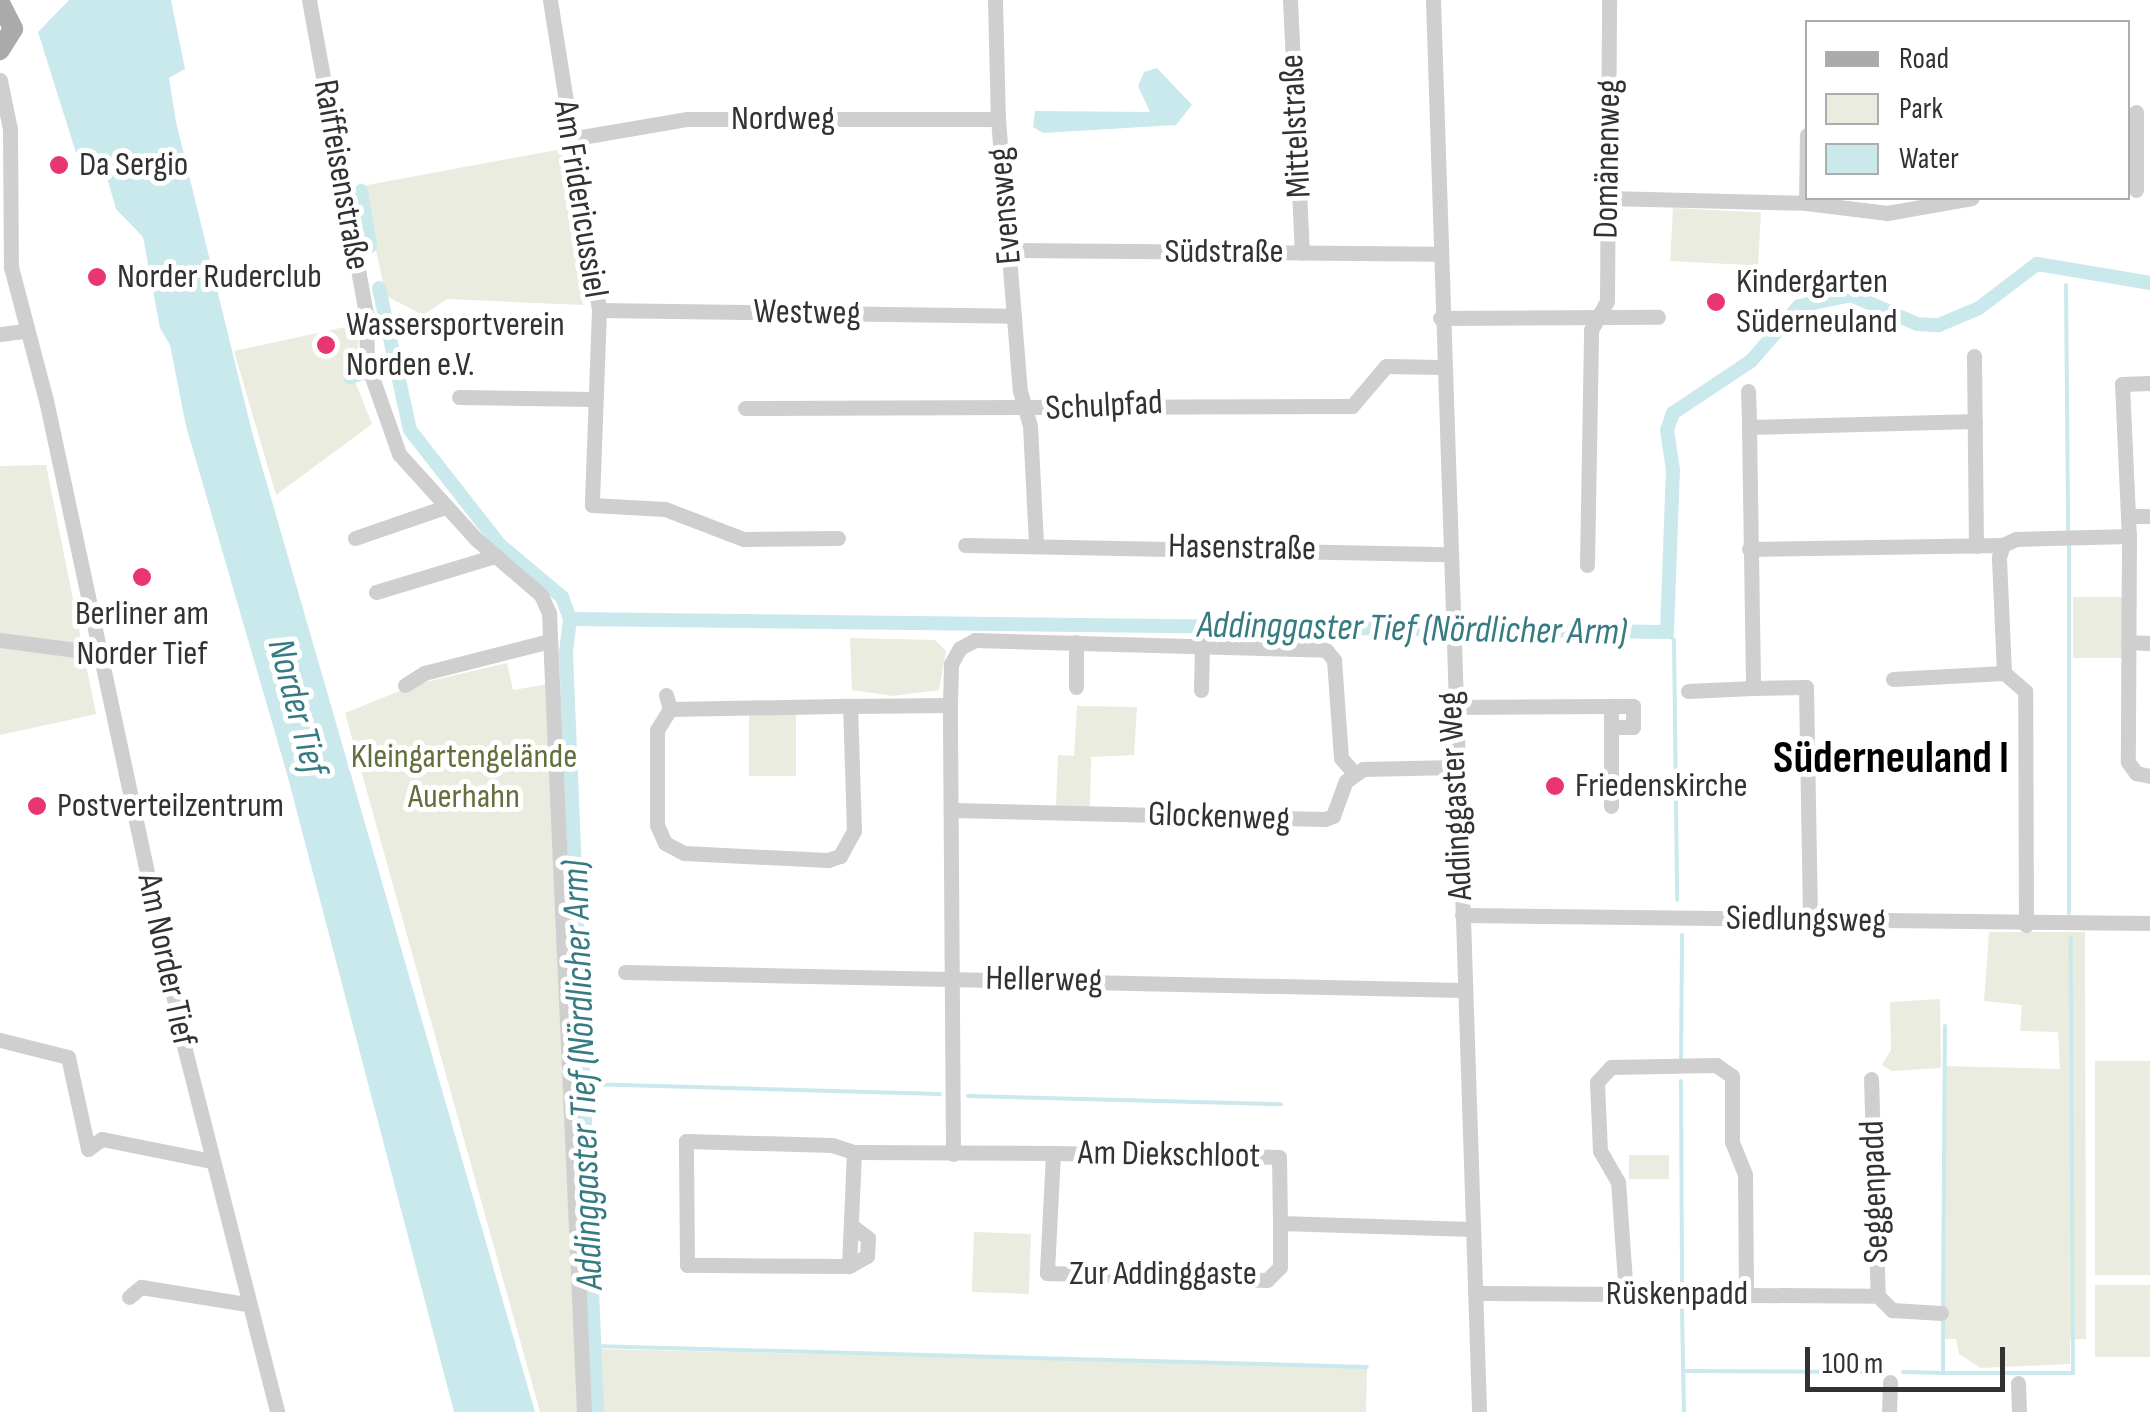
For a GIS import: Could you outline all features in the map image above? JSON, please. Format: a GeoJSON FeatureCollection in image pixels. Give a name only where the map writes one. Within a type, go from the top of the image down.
{"type":"FeatureCollection","features":[{"type":"Feature","properties":{"kind":"main road"},"geometry":{"type":"LineString","coordinates":[[0,50],[13,29],[6,4]]}},
{"type":"Feature","properties":{"kind":"street","name":"Raiffeisenstraße"},"geometry":{"type":"LineString","coordinates":[[309,0],[366,315],[369,370],[398,454],[445,507],[541,595],[550,641],[584,1412]]}},
{"type":"Feature","properties":{"kind":"street","name":"Am Fridericussiel"},"geometry":{"type":"LineString","coordinates":[[550,0],[599,310],[592,505],[666,509],[743,539],[838,538]]}},
{"type":"Feature","properties":{"kind":"street","name":"Evensweg"},"geometry":{"type":"LineString","coordinates":[[996,0],[998,119],[1026,410]]}},
{"type":"Feature","properties":{"kind":"street","name":"Mittelstraße"},"geometry":{"type":"LineString","coordinates":[[1290,0],[1302,253]]}},
{"type":"Feature","properties":{"kind":"street","name":"Addinggaster Weg"},"geometry":{"type":"LineString","coordinates":[[1433,0],[1450,650],[1478,1412]]}},
{"type":"Feature","properties":{"kind":"street","name":"Domänenweg"},"geometry":{"type":"LineString","coordinates":[[1587,566],[1591,330],[1606,302],[1610,0]]}},
{"type":"Feature","properties":{"kind":"street","name":"Am Norder Tief"},"geometry":{"type":"LineString","coordinates":[[0,80],[10,128],[11,267],[212,1161],[277,1412]]}},
{"type":"Feature","properties":{"kind":"street"},"geometry":{"type":"LineString","coordinates":[[2136,112],[2138,190]]}},
{"type":"Feature","properties":{"kind":"street","name":"Nordweg"},"geometry":{"type":"LineString","coordinates":[[570,138],[688,119],[998,119]]}},
{"type":"Feature","properties":{"kind":"street"},"geometry":{"type":"LineString","coordinates":[[1606,198],[1908,205],[1954,200]]}},
{"type":"Feature","properties":{"kind":"street"},"geometry":{"type":"LineString","coordinates":[[1806,200],[1806,204]]}},
{"type":"Feature","properties":{"kind":"street","name":"Südstraße"},"geometry":{"type":"LineString","coordinates":[[1009,250],[1440,254]]}},
{"type":"Feature","properties":{"kind":"street","name":"Westweg"},"geometry":{"type":"LineString","coordinates":[[599,310],[1014,316]]}},
{"type":"Feature","properties":{"kind":"street"},"geometry":{"type":"LineString","coordinates":[[1440,318],[1658,317]]}},
{"type":"Feature","properties":{"kind":"street"},"geometry":{"type":"LineString","coordinates":[[0,334],[26,331]]}},
{"type":"Feature","properties":{"kind":"street"},"geometry":{"type":"LineString","coordinates":[[1974,356],[1976,546]]}},
{"type":"Feature","properties":{"kind":"street","name":"Schulpfad"},"geometry":{"type":"LineString","coordinates":[[745,408],[1139,411],[1177,402],[1352,406],[1386,366],[1442,368]]}},
{"type":"Feature","properties":{"kind":"street"},"geometry":{"type":"LineString","coordinates":[[2150,384],[2122,384],[2130,536],[2128,762],[2136,773],[2150,776]]}},
{"type":"Feature","properties":{"kind":"street"},"geometry":{"type":"LineString","coordinates":[[1748,392],[1754,688]]}},
{"type":"Feature","properties":{"kind":"street"},"geometry":{"type":"LineString","coordinates":[[460,397],[594,399]]}},
{"type":"Feature","properties":{"kind":"street"},"geometry":{"type":"LineString","coordinates":[[1026,410],[1036,544]]}},
{"type":"Feature","properties":{"kind":"street"},"geometry":{"type":"LineString","coordinates":[[1749,426],[1975,421]]}},
{"type":"Feature","properties":{"kind":"street"},"geometry":{"type":"LineString","coordinates":[[355,538],[445,507]]}},
{"type":"Feature","properties":{"kind":"street"},"geometry":{"type":"LineString","coordinates":[[2128,516],[2150,516]]}},
{"type":"Feature","properties":{"kind":"street"},"geometry":{"type":"LineString","coordinates":[[1750,549],[1890,549],[2130,536]]}},
{"type":"Feature","properties":{"kind":"street","name":"Hasenstraße"},"geometry":{"type":"LineString","coordinates":[[964,544],[1448,554]]}},
{"type":"Feature","properties":{"kind":"street"},"geometry":{"type":"LineString","coordinates":[[2003,545],[2004,673]]}},
{"type":"Feature","properties":{"kind":"street"},"geometry":{"type":"LineString","coordinates":[[376,592],[496,556]]}},
{"type":"Feature","properties":{"kind":"street"},"geometry":{"type":"LineString","coordinates":[[0,640],[99,653]]}},
{"type":"Feature","properties":{"kind":"street"},"geometry":{"type":"LineString","coordinates":[[954,1154],[957,978],[951,664],[975,640],[1326,650],[1334,660],[1341,758],[1354,773],[1456,767]]}},
{"type":"Feature","properties":{"kind":"street"},"geometry":{"type":"LineString","coordinates":[[405,685],[424,673],[550,641]]}},
{"type":"Feature","properties":{"kind":"street"},"geometry":{"type":"LineString","coordinates":[[1076,642],[1076,687]]}},
{"type":"Feature","properties":{"kind":"street"},"geometry":{"type":"LineString","coordinates":[[2128,642],[2150,643]]}},
{"type":"Feature","properties":{"kind":"street"},"geometry":{"type":"LineString","coordinates":[[1201,690],[1202,644]]}},
{"type":"Feature","properties":{"kind":"street"},"geometry":{"type":"LineString","coordinates":[[1893,679],[2004,673],[2025,691],[2026,925]]}},
{"type":"Feature","properties":{"kind":"street"},"geometry":{"type":"LineString","coordinates":[[1688,691],[1806,686],[1810,920]]}},
{"type":"Feature","properties":{"kind":"street"},"geometry":{"type":"LineString","coordinates":[[850,706],[854,831],[840,856],[828,860],[684,853],[665,843],[657,825],[656,730],[668,702],[950,704]]}},
{"type":"Feature","properties":{"kind":"street"},"geometry":{"type":"LineString","coordinates":[[1452,707],[1611,706],[1611,806]]}},
{"type":"Feature","properties":{"kind":"street","name":"Glockenweg"},"geometry":{"type":"LineString","coordinates":[[952,810],[1325,818],[1333,816],[1339,790],[1354,773]]}},
{"type":"Feature","properties":{"kind":"street","name":"Siedlungsweg"},"geometry":{"type":"LineString","coordinates":[[1462,915],[2026,925],[2150,923]]}},
{"type":"Feature","properties":{"kind":"street","name":"Hellerweg"},"geometry":{"type":"LineString","coordinates":[[625,972],[1462,990]]}},
{"type":"Feature","properties":{"kind":"street"},"geometry":{"type":"LineString","coordinates":[[0,1040],[68,1058],[88,1149],[102,1139],[212,1161]]}},
{"type":"Feature","properties":{"kind":"street"},"geometry":{"type":"LineString","coordinates":[[1626,1296],[1618,1182],[1600,1150],[1597,1082],[1612,1068],[1716,1065],[1732,1076],[1732,1142],[1745,1175],[1746,1293]]}},
{"type":"Feature","properties":{"kind":"street","name":"Seggenpadd"},"geometry":{"type":"LineString","coordinates":[[1870,1078],[1878,1296],[1892,1310],[1941,1313]]}},
{"type":"Feature","properties":{"kind":"street","name":"Am Diekschloot"},"geometry":{"type":"LineString","coordinates":[[854,1152],[849,1266],[687,1265],[686,1141],[832,1144],[854,1152],[1279,1157],[1280,1223]]}},
{"type":"Feature","properties":{"kind":"street","name":"Zur Addinggaste"},"geometry":{"type":"LineString","coordinates":[[1047,1153],[1054,1218],[1047,1245],[1047,1273],[1267,1280],[1280,1267],[1280,1223],[1472,1229]]}},
{"type":"Feature","properties":{"kind":"street"},"geometry":{"type":"LineString","coordinates":[[129,1296],[141,1286],[246,1304]]}},
{"type":"Feature","properties":{"kind":"street","name":"Rüskenpadd"},"geometry":{"type":"LineString","coordinates":[[1475,1293],[1878,1296]]}},
{"type":"Feature","properties":{"kind":"street"},"geometry":{"type":"LineString","coordinates":[[1889,1412],[1890,1382]]}},
{"type":"Feature","properties":{"kind":"street"},"geometry":{"type":"LineString","coordinates":[[2018,1383],[2019,1412]]}},
{"type":"Feature","properties":{"kind":"green space"},"geometry":{"type":"Polygon","coordinates":[[[562,149],[583,305],[447,299],[423,315],[386,296],[362,186],[562,149]]]}},
{"type":"Feature","properties":{"kind":"green space"},"geometry":{"type":"Polygon","coordinates":[[[1673,208],[1761,213],[1758,266],[1670,261],[1673,208]]]}},
{"type":"Feature","properties":{"kind":"green space"},"geometry":{"type":"Polygon","coordinates":[[[359,324],[356,384],[372,424],[276,495],[234,351],[359,324]]]}},
{"type":"Feature","properties":{"kind":"green space"},"geometry":{"type":"Polygon","coordinates":[[[46,465],[96,714],[0,735],[0,466],[46,465]]]}},
{"type":"Feature","properties":{"kind":"green space"},"geometry":{"type":"Polygon","coordinates":[[[2073,597],[2122,597],[2122,658],[2073,658],[2073,597]]]}},
{"type":"Feature","properties":{"kind":"green space"},"geometry":{"type":"Polygon","coordinates":[[[850,638],[935,640],[946,651],[939,690],[893,696],[852,690],[850,638]]]}},
{"type":"Feature","properties":{"kind":"green space","name":"Kleingartengelände Auerhahn"},"geometry":{"type":"Polygon","coordinates":[[[507,663],[513,690],[560,682],[589,1412],[540,1412],[345,713],[417,684],[507,663]]]}},
{"type":"Feature","properties":{"kind":"green space"},"geometry":{"type":"Polygon","coordinates":[[[1077,706],[1137,707],[1134,755],[1091,757],[1090,809],[1056,808],[1058,755],[1074,756],[1077,706]]]}},
{"type":"Feature","properties":{"kind":"green space"},"geometry":{"type":"Polygon","coordinates":[[[749,712],[796,712],[796,776],[749,776],[749,712]]]}},
{"type":"Feature","properties":{"kind":"green space"},"geometry":{"type":"Polygon","coordinates":[[[1989,932],[2085,932],[2086,1339],[2070,1339],[2070,1364],[1981,1368],[1959,1354],[1956,1339],[1943,1339],[1944,1066],[2060,1069],[2058,1032],[2020,1031],[2022,1005],[1984,1001],[1989,932]]]}},
{"type":"Feature","properties":{"kind":"green space"},"geometry":{"type":"Polygon","coordinates":[[[1940,999],[1941,1068],[1892,1071],[1882,1065],[1891,1050],[1890,1002],[1940,999]]]}},
{"type":"Feature","properties":{"kind":"green space"},"geometry":{"type":"Polygon","coordinates":[[[2095,1061],[2150,1061],[2150,1275],[2095,1275],[2095,1061]]]}},
{"type":"Feature","properties":{"kind":"green space"},"geometry":{"type":"Polygon","coordinates":[[[1629,1155],[1669,1155],[1669,1179],[1629,1179],[1629,1155]]]}},
{"type":"Feature","properties":{"kind":"green space"},"geometry":{"type":"Polygon","coordinates":[[[974,1232],[1031,1234],[1029,1294],[972,1292],[974,1232]]]}},
{"type":"Feature","properties":{"kind":"green space"},"geometry":{"type":"Polygon","coordinates":[[[2095,1285],[2150,1285],[2150,1357],[2095,1357],[2095,1285]]]}},
{"type":"Feature","properties":{"kind":"green space"},"geometry":{"type":"Polygon","coordinates":[[[599,1349],[1367,1367],[1366,1412],[603,1412],[599,1349]]]}},
{"type":"Feature","properties":{"kind":"water","name":"Norder Tief"},"geometry":{"type":"Polygon","coordinates":[[[69,0],[171,0],[185,69],[169,78],[176,122],[252,432],[535,1412],[454,1412],[287,774],[186,426],[170,345],[160,328],[143,237],[116,209],[106,174],[82,172],[38,32],[69,0]]]}},
{"type":"Feature","properties":{"kind":"water"},"geometry":{"type":"Polygon","coordinates":[[[1157,68],[1192,105],[1176,125],[1043,133],[1033,127],[1035,111],[1150,112],[1138,86],[1144,72],[1157,68]]]}},
{"type":"Feature","properties":{"kind":"waterway","name":"Addinggaster Tief (Nördlicher Arm)"},"geometry":{"type":"LineString","coordinates":[[361,191],[370,246]]}},
{"type":"Feature","properties":{"kind":"waterway","name":"Addinggaster Tief (Nördlicher Arm)"},"geometry":{"type":"LineString","coordinates":[[597,1412],[566,652],[570,619],[1667,632],[1673,470],[1667,430],[1673,413],[1751,361],[1799,306],[1851,295],[1917,324],[1939,325],[1979,308],[2037,264],[2150,283]]}},
{"type":"Feature","properties":{"kind":"waterway"},"geometry":{"type":"LineString","coordinates":[[2066,285],[2068,531]]}},
{"type":"Feature","properties":{"kind":"waterway","name":"Addinggaster Tief (Nördlicher Arm)"},"geometry":{"type":"LineString","coordinates":[[379,288],[410,430],[500,545],[562,597],[570,619]]}},
{"type":"Feature","properties":{"kind":"waterway","name":"Addinggaster Tief (Nördlicher Arm)"},"geometry":{"type":"LineString","coordinates":[[350,377],[395,363]]}},
{"type":"Feature","properties":{"kind":"waterway"},"geometry":{"type":"LineString","coordinates":[[2069,545],[2069,913]]}},
{"type":"Feature","properties":{"kind":"waterway"},"geometry":{"type":"LineString","coordinates":[[1667,632],[1674,640],[1677,900]]}},
{"type":"Feature","properties":{"kind":"waterway"},"geometry":{"type":"LineString","coordinates":[[1681,1061],[1682,935]]}},
{"type":"Feature","properties":{"kind":"waterway"},"geometry":{"type":"LineString","coordinates":[[1943,1373],[2073,1373],[2071,938]]}},
{"type":"Feature","properties":{"kind":"waterway"},"geometry":{"type":"LineString","coordinates":[[1943,1306],[1945,1026]]}},
{"type":"Feature","properties":{"kind":"waterway"},"geometry":{"type":"LineString","coordinates":[[1681,1081],[1682,1286]]}},
{"type":"Feature","properties":{"kind":"waterway"},"geometry":{"type":"LineString","coordinates":[[586,1084],[940,1094]]}},
{"type":"Feature","properties":{"kind":"waterway"},"geometry":{"type":"LineString","coordinates":[[968,1096],[1281,1104]]}},
{"type":"Feature","properties":{"kind":"waterway"},"geometry":{"type":"LineString","coordinates":[[1682,1310],[1684,1412]]}},
{"type":"Feature","properties":{"kind":"waterway"},"geometry":{"type":"LineString","coordinates":[[1903,1372],[1943,1373],[1943,1316]]}},
{"type":"Feature","properties":{"kind":"waterway"},"geometry":{"type":"LineString","coordinates":[[593,1346],[1367,1367]]}},
{"type":"Feature","properties":{"kind":"waterway"},"geometry":{"type":"LineString","coordinates":[[1683,1371],[1879,1372]]}},
{"type":"Feature","properties":{"kind":"place","name":"Da Sergio"},"geometry":{"type":"Point","coordinates":[59,165]}},
{"type":"Feature","properties":{"kind":"place","name":"Norder Ruderclub"},"geometry":{"type":"Point","coordinates":[97,277]}},
{"type":"Feature","properties":{"kind":"place","name":"Kindergarten Süderneuland"},"geometry":{"type":"Point","coordinates":[1716,302]}},
{"type":"Feature","properties":{"kind":"place","name":"Wassersportverein Norden e.V."},"geometry":{"type":"Point","coordinates":[326,345]}},
{"type":"Feature","properties":{"kind":"place","name":"Berliner am Norder Tief"},"geometry":{"type":"Point","coordinates":[142,577]}},
{"type":"Feature","properties":{"kind":"place","name":"Friedenskirche"},"geometry":{"type":"Point","coordinates":[1555,786]}},
{"type":"Feature","properties":{"kind":"place","name":"Postverteilzentrum"},"geometry":{"type":"Point","coordinates":[37,806]}},
{"type":"Feature","properties":{"kind":"district","name":"Süderneuland I"},"geometry":{"type":"Point","coordinates":[1891,759]}}]}
